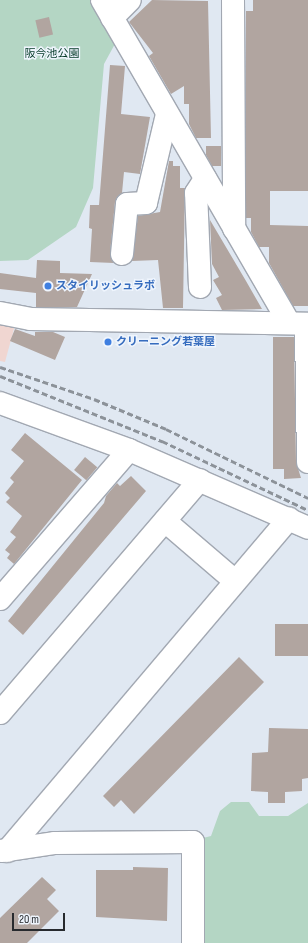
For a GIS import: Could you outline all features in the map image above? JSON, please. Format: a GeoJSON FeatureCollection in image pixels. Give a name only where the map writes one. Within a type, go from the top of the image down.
{"type":"FeatureCollection","features":[{"type":"Feature","properties":{"kind":"street"},"geometry":{"type":"LineString","coordinates":[[130,0],[107,9],[234,230],[301,324],[308,462]]}},
{"type":"Feature","properties":{"kind":"street"},"geometry":{"type":"LineString","coordinates":[[232,0],[234,230]]}},
{"type":"Feature","properties":{"kind":"street"},"geometry":{"type":"LineString","coordinates":[[122,254],[127,204],[146,203],[167,114]]}},
{"type":"Feature","properties":{"kind":"street"},"geometry":{"type":"LineString","coordinates":[[200,287],[196,193],[205,179]]}},
{"type":"Feature","properties":{"kind":"street"},"geometry":{"type":"LineString","coordinates":[[0,313],[31,320],[301,324]]}},
{"type":"Feature","properties":{"kind":"street"},"geometry":{"type":"LineString","coordinates":[[0,406],[0,403],[128,450],[289,518],[308,528]]}},
{"type":"Feature","properties":{"kind":"street"},"geometry":{"type":"LineString","coordinates":[[0,598],[128,450]]}},
{"type":"Feature","properties":{"kind":"street"},"geometry":{"type":"LineString","coordinates":[[0,713],[200,480]]}},
{"type":"Feature","properties":{"kind":"street"},"geometry":{"type":"LineString","coordinates":[[3,851],[289,518]]}},
{"type":"Feature","properties":{"kind":"street"},"geometry":{"type":"LineString","coordinates":[[165,521],[236,581]]}},
{"type":"Feature","properties":{"kind":"street"},"geometry":{"type":"LineString","coordinates":[[3,851],[55,843],[193,842],[193,940]]}},
{"type":"Feature","properties":{"kind":"shaded area"},"geometry":{"type":"Polygon","coordinates":[[[0,323],[15,325],[5,362],[0,361],[0,323]]]}},
{"type":"Feature","properties":{"kind":"green space","name":"阪今池公園"},"geometry":{"type":"Polygon","coordinates":[[[0,0],[92,0],[116,42],[104,64],[93,188],[76,227],[28,260],[0,261],[0,0]]]}},
{"type":"Feature","properties":{"kind":"green space"},"geometry":{"type":"Polygon","coordinates":[[[231,802],[249,802],[259,816],[288,816],[308,803],[308,943],[204,943],[203,838],[211,836],[220,811],[231,802]]]}},
{"type":"Feature","properties":{"kind":"building"},"geometry":{"type":"Polygon","coordinates":[[[152,0],[208,1],[211,138],[196,138],[189,124],[189,104],[184,104],[184,86],[171,94],[149,56],[153,53],[129,22],[152,0]]]}},
{"type":"Feature","properties":{"kind":"building"},"geometry":{"type":"Polygon","coordinates":[[[253,0],[308,0],[308,191],[270,191],[270,225],[308,226],[308,306],[293,306],[269,263],[269,247],[259,247],[251,232],[251,218],[246,218],[246,11],[253,11],[253,0]]]}},
{"type":"Feature","properties":{"kind":"building"},"geometry":{"type":"Polygon","coordinates":[[[49,17],[53,35],[39,38],[35,20],[49,17]]]}},
{"type":"Feature","properties":{"kind":"building"},"geometry":{"type":"Polygon","coordinates":[[[110,65],[125,66],[121,114],[150,117],[140,174],[124,172],[122,193],[115,202],[110,253],[114,263],[90,262],[92,229],[89,228],[90,205],[99,205],[110,65]]]}},
{"type":"Feature","properties":{"kind":"building"},"geometry":{"type":"Polygon","coordinates":[[[206,146],[221,146],[221,166],[212,166],[206,155],[206,146]]]}},
{"type":"Feature","properties":{"kind":"building"},"geometry":{"type":"Polygon","coordinates":[[[169,161],[173,161],[173,166],[180,166],[180,188],[185,188],[183,308],[163,308],[158,260],[132,261],[138,216],[160,212],[169,161]]]}},
{"type":"Feature","properties":{"kind":"building"},"geometry":{"type":"Polygon","coordinates":[[[210,220],[262,309],[222,310],[216,298],[222,295],[213,280],[219,277],[212,264],[210,220]]]}},
{"type":"Feature","properties":{"kind":"building"},"geometry":{"type":"Polygon","coordinates":[[[37,260],[60,261],[60,273],[92,274],[77,307],[36,307],[36,293],[0,289],[0,273],[36,278],[37,260]]]}},
{"type":"Feature","properties":{"kind":"building"},"geometry":{"type":"Polygon","coordinates":[[[15,329],[35,336],[35,332],[53,332],[65,337],[55,360],[10,341],[15,329]]]}},
{"type":"Feature","properties":{"kind":"building"},"geometry":{"type":"Polygon","coordinates":[[[273,337],[294,337],[296,462],[301,478],[284,479],[284,469],[273,469],[273,337]]]}},
{"type":"Feature","properties":{"kind":"building"},"geometry":{"type":"Polygon","coordinates":[[[25,433],[82,480],[14,564],[7,558],[10,554],[5,550],[16,537],[10,532],[22,516],[6,502],[10,498],[5,493],[14,482],[10,478],[24,461],[11,450],[25,433]]]}},
{"type":"Feature","properties":{"kind":"building"},"geometry":{"type":"Polygon","coordinates":[[[85,457],[97,467],[86,480],[74,470],[85,457]]]}},
{"type":"Feature","properties":{"kind":"building"},"geometry":{"type":"Polygon","coordinates":[[[131,476],[146,491],[23,635],[8,621],[104,503],[106,496],[117,483],[120,486],[131,476]]]}},
{"type":"Feature","properties":{"kind":"building"},"geometry":{"type":"Polygon","coordinates":[[[275,624],[308,624],[308,656],[275,656],[275,624]]]}},
{"type":"Feature","properties":{"kind":"building"},"geometry":{"type":"Polygon","coordinates":[[[239,657],[264,682],[134,814],[121,800],[114,807],[103,796],[239,657]]]}},
{"type":"Feature","properties":{"kind":"building"},"geometry":{"type":"Polygon","coordinates":[[[269,728],[308,729],[308,778],[302,779],[302,791],[285,792],[285,803],[268,803],[268,792],[251,791],[252,753],[268,752],[269,728]]]}},
{"type":"Feature","properties":{"kind":"building"},"geometry":{"type":"Polygon","coordinates":[[[133,867],[168,868],[167,921],[96,917],[96,870],[133,870],[133,867]]]}},
{"type":"Feature","properties":{"kind":"building"},"geometry":{"type":"Polygon","coordinates":[[[42,877],[56,890],[47,899],[59,911],[27,943],[0,943],[0,918],[42,877]]]}},
{"type":"Feature","properties":{"kind":"railway"},"geometry":{"type":"LineString","coordinates":[[0,367],[94,399],[166,429],[308,498]]}},
{"type":"Feature","properties":{"kind":"railway"},"geometry":{"type":"LineString","coordinates":[[0,376],[162,441],[308,510]]}},
{"type":"Feature","properties":{"kind":"place","name":"スタイリッシュラボ"},"geometry":{"type":"Point","coordinates":[48,286]}},
{"type":"Feature","properties":{"kind":"place","name":"クリーニング若葉屋"},"geometry":{"type":"Point","coordinates":[108,342]}}]}
